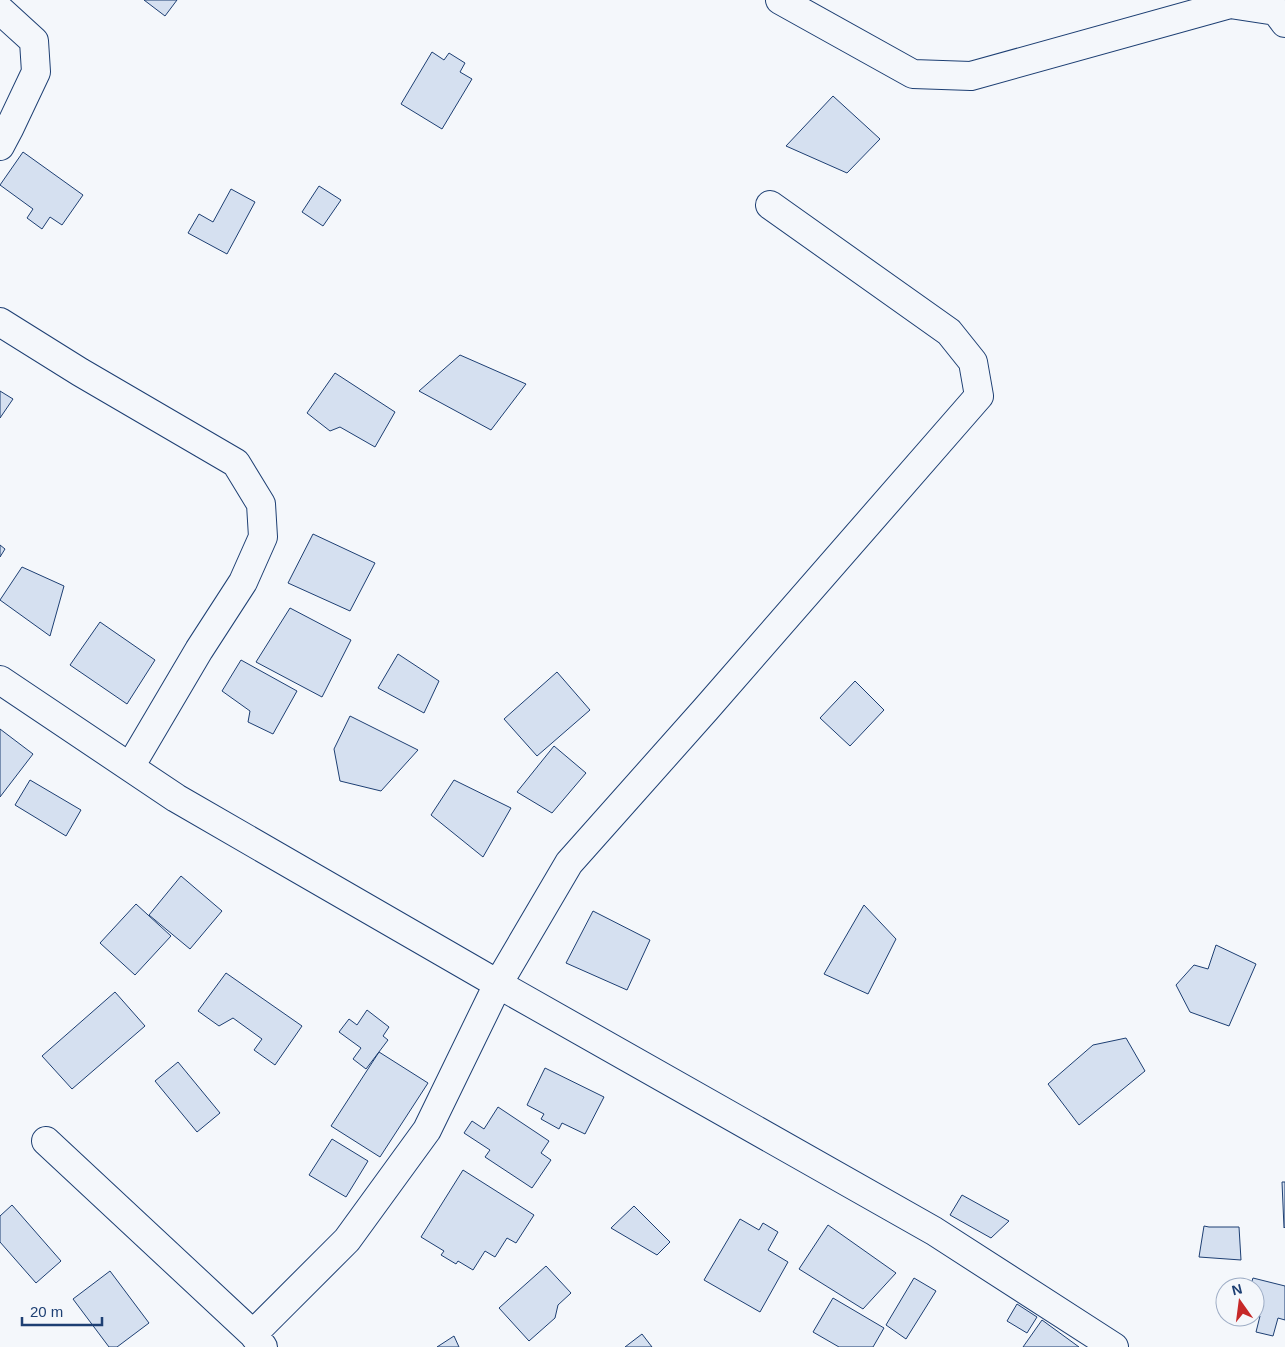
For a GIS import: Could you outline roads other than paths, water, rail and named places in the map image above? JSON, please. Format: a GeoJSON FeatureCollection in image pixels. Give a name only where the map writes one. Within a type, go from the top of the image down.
{"type":"FeatureCollection","features":[{"type":"Feature","properties":{"kind":"street"},"geometry":{"type":"LineString","coordinates":[[780,0],[913,74],[971,76],[1230,4],[1276,11],[1285,23]]}},
{"type":"Feature","properties":{"kind":"street"},"geometry":{"type":"LineString","coordinates":[[0,10],[34,41],[36,72],[0,146]]}},
{"type":"Feature","properties":{"kind":"street"},"geometry":{"type":"LineString","coordinates":[[46,1140],[258,1341],[347,1240],[427,1130],[498,984],[569,863],[713,702],[979,396],[973,362],[949,332],[770,205]]}},
{"type":"Feature","properties":{"kind":"street"},"geometry":{"type":"LineString","coordinates":[[0,322],[80,372],[236,463],[261,504],[263,538],[243,582],[199,650],[130,766]]}},
{"type":"Feature","properties":{"kind":"street"},"geometry":{"type":"LineString","coordinates":[[0,680],[176,798],[498,984],[934,1231],[1114,1347]]}}]}
